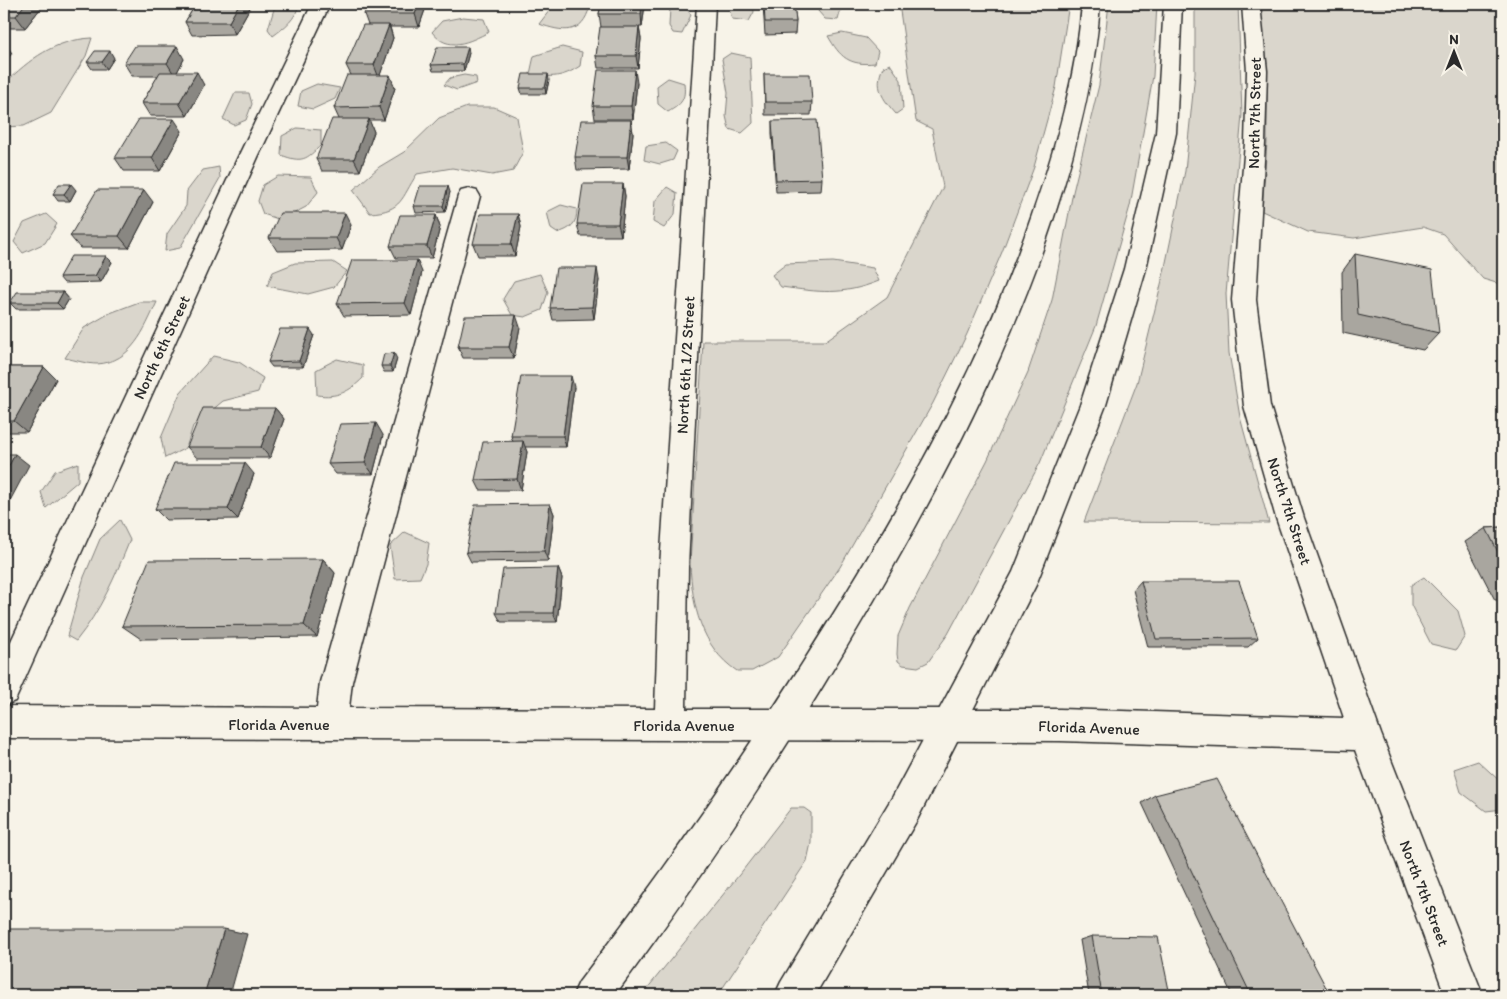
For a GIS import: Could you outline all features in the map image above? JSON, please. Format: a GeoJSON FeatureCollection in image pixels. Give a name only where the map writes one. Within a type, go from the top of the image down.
{"type":"FeatureCollection","features":[{"type":"Feature","properties":{"kind":"street","name":"North 6th Street"},"geometry":{"type":"LineString","coordinates":[[4,690],[244,166],[321,4]]}},
{"type":"Feature","properties":{"kind":"street","name":"North 6th 1/2 Street"},"geometry":{"type":"LineString","coordinates":[[670,726],[674,566],[706,4]]}},
{"type":"Feature","properties":{"kind":"street"},"geometry":{"type":"LineString","coordinates":[[592,995],[641,931],[782,726],[897,536],[988,362],[1033,251],[1065,150],[1077,103],[1091,4]]}},
{"type":"Feature","properties":{"kind":"street"},"geometry":{"type":"LineString","coordinates":[[794,995],[905,808],[1026,576],[1093,405],[1130,287],[1166,133],[1174,36],[1173,4]]}},
{"type":"Feature","properties":{"kind":"street","name":"North 7th Street"},"geometry":{"type":"LineString","coordinates":[[1251,4],[1257,71],[1255,143],[1244,300],[1257,406],[1290,518],[1365,734],[1464,995]]}},
{"type":"Feature","properties":{"kind":"street"},"geometry":{"type":"LineString","coordinates":[[329,724],[336,696],[336,682],[469,196]]}},
{"type":"Feature","properties":{"kind":"street","name":"Florida Avenue"},"geometry":{"type":"LineString","coordinates":[[4,722],[670,726],[1060,725],[1302,734],[1365,734]]}},
{"type":"Feature","properties":{"kind":"shaded area"},"geometry":{"type":"Polygon","coordinates":[[[284,4],[299,4],[293,18],[273,36],[268,29],[274,9],[284,4]]]}},
{"type":"Feature","properties":{"kind":"shaded area"},"geometry":{"type":"Polygon","coordinates":[[[584,4],[590,6],[582,23],[577,27],[564,30],[539,24],[553,6],[584,4]]]}},
{"type":"Feature","properties":{"kind":"shaded area"},"geometry":{"type":"Polygon","coordinates":[[[728,4],[753,4],[754,12],[749,21],[732,19],[728,4]]]}},
{"type":"Feature","properties":{"kind":"shaded area"},"geometry":{"type":"Polygon","coordinates":[[[817,4],[839,4],[841,9],[838,20],[825,19],[818,11],[817,4]]]}},
{"type":"Feature","properties":{"kind":"shaded area"},"geometry":{"type":"Polygon","coordinates":[[[899,4],[1069,4],[1056,87],[1034,167],[1002,252],[967,334],[933,403],[840,567],[778,657],[752,671],[737,671],[715,650],[707,637],[696,610],[691,579],[690,564],[703,341],[825,341],[887,297],[943,187],[932,129],[916,121],[899,4]]]}},
{"type":"Feature","properties":{"kind":"shaded area"},"geometry":{"type":"Polygon","coordinates":[[[1109,4],[1157,4],[1153,76],[1130,206],[1096,326],[1040,463],[948,634],[928,662],[918,667],[903,665],[898,661],[898,636],[910,608],[987,461],[1028,372],[1052,300],[1073,192],[1099,85],[1109,4]]]}},
{"type":"Feature","properties":{"kind":"shaded area"},"geometry":{"type":"Polygon","coordinates":[[[1195,4],[1238,4],[1242,115],[1226,294],[1229,353],[1240,417],[1269,523],[1084,522],[1137,383],[1164,272],[1185,171],[1195,73],[1195,4]]]}},
{"type":"Feature","properties":{"kind":"shaded area"},"geometry":{"type":"Polygon","coordinates":[[[1259,4],[1503,4],[1503,285],[1483,279],[1443,234],[1423,227],[1354,238],[1308,232],[1262,211],[1267,143],[1267,71],[1259,4]]]}},
{"type":"Feature","properties":{"kind":"shaded area"},"geometry":{"type":"Polygon","coordinates":[[[670,8],[687,9],[691,15],[682,34],[673,33],[669,26],[670,8]]]}},
{"type":"Feature","properties":{"kind":"shaded area"},"geometry":{"type":"Polygon","coordinates":[[[463,17],[484,19],[489,32],[466,42],[452,44],[438,38],[432,32],[442,21],[463,17]]]}},
{"type":"Feature","properties":{"kind":"shaded area"},"geometry":{"type":"Polygon","coordinates":[[[842,33],[866,38],[878,51],[875,63],[858,63],[841,55],[828,36],[842,33]]]}},
{"type":"Feature","properties":{"kind":"shaded area"},"geometry":{"type":"Polygon","coordinates":[[[92,38],[86,56],[51,113],[24,126],[4,127],[4,84],[44,52],[66,43],[92,38]]]}},
{"type":"Feature","properties":{"kind":"shaded area"},"geometry":{"type":"Polygon","coordinates":[[[562,47],[582,52],[580,66],[568,73],[556,76],[530,74],[534,56],[562,47]]]}},
{"type":"Feature","properties":{"kind":"shaded area"},"geometry":{"type":"Polygon","coordinates":[[[731,53],[750,57],[753,123],[742,133],[729,129],[726,116],[728,93],[722,59],[731,53]]]}},
{"type":"Feature","properties":{"kind":"shaded area"},"geometry":{"type":"Polygon","coordinates":[[[890,64],[901,80],[903,109],[896,114],[883,97],[879,86],[883,67],[890,64]]]}},
{"type":"Feature","properties":{"kind":"shaded area"},"geometry":{"type":"Polygon","coordinates":[[[464,75],[476,77],[477,83],[457,90],[444,85],[450,78],[464,75]]]}},
{"type":"Feature","properties":{"kind":"shaded area"},"geometry":{"type":"Polygon","coordinates":[[[668,78],[684,83],[684,97],[677,106],[668,112],[658,104],[657,86],[668,78]]]}},
{"type":"Feature","properties":{"kind":"shaded area"},"geometry":{"type":"Polygon","coordinates":[[[317,84],[340,88],[335,99],[313,109],[298,106],[301,91],[317,84]]]}},
{"type":"Feature","properties":{"kind":"shaded area"},"geometry":{"type":"Polygon","coordinates":[[[235,93],[249,93],[252,104],[246,120],[234,125],[223,119],[235,93]]]}},
{"type":"Feature","properties":{"kind":"shaded area"},"geometry":{"type":"Polygon","coordinates":[[[467,107],[494,107],[517,117],[523,152],[513,171],[492,175],[452,168],[417,174],[400,202],[381,212],[370,213],[353,190],[379,167],[404,152],[439,118],[467,107]]]}},
{"type":"Feature","properties":{"kind":"shaded area"},"geometry":{"type":"Polygon","coordinates":[[[297,128],[321,130],[321,145],[303,159],[294,159],[281,155],[282,136],[297,128]]]}},
{"type":"Feature","properties":{"kind":"shaded area"},"geometry":{"type":"Polygon","coordinates":[[[666,143],[677,151],[673,160],[660,164],[644,160],[646,146],[666,143]]]}},
{"type":"Feature","properties":{"kind":"shaded area"},"geometry":{"type":"Polygon","coordinates":[[[219,167],[220,178],[180,248],[165,251],[167,234],[186,206],[187,191],[203,170],[219,167]]]}},
{"type":"Feature","properties":{"kind":"shaded area"},"geometry":{"type":"Polygon","coordinates":[[[278,176],[311,177],[318,192],[306,207],[281,220],[263,214],[258,201],[263,185],[278,176]]]}},
{"type":"Feature","properties":{"kind":"shaded area"},"geometry":{"type":"Polygon","coordinates":[[[667,187],[677,193],[675,214],[664,228],[653,222],[655,201],[667,187]]]}},
{"type":"Feature","properties":{"kind":"shaded area"},"geometry":{"type":"Polygon","coordinates":[[[561,205],[577,209],[577,214],[572,225],[566,230],[557,233],[551,229],[547,212],[561,205]]]}},
{"type":"Feature","properties":{"kind":"shaded area"},"geometry":{"type":"Polygon","coordinates":[[[46,214],[57,224],[45,243],[23,253],[14,242],[24,223],[46,214]]]}},
{"type":"Feature","properties":{"kind":"shaded area"},"geometry":{"type":"Polygon","coordinates":[[[333,262],[347,271],[334,287],[308,294],[267,286],[273,272],[295,263],[333,262]]]}},
{"type":"Feature","properties":{"kind":"shaded area"},"geometry":{"type":"Polygon","coordinates":[[[833,262],[873,268],[879,281],[853,289],[830,292],[781,287],[772,275],[786,264],[833,262]]]}},
{"type":"Feature","properties":{"kind":"shaded area"},"geometry":{"type":"Polygon","coordinates":[[[540,274],[548,292],[542,310],[525,317],[512,315],[503,299],[514,281],[540,274]]]}},
{"type":"Feature","properties":{"kind":"shaded area"},"geometry":{"type":"Polygon","coordinates":[[[139,302],[157,302],[142,333],[128,351],[109,362],[97,364],[65,358],[84,328],[110,313],[139,302]]]}},
{"type":"Feature","properties":{"kind":"shaded area"},"geometry":{"type":"Polygon","coordinates":[[[213,356],[239,362],[263,378],[258,392],[223,401],[193,426],[186,448],[165,458],[161,438],[180,393],[213,356]]]}},
{"type":"Feature","properties":{"kind":"shaded area"},"geometry":{"type":"Polygon","coordinates":[[[337,359],[363,365],[363,378],[353,387],[337,395],[317,395],[316,370],[337,359]]]}},
{"type":"Feature","properties":{"kind":"shaded area"},"geometry":{"type":"Polygon","coordinates":[[[78,463],[78,481],[46,508],[41,492],[55,471],[78,463]]]}},
{"type":"Feature","properties":{"kind":"shaded area"},"geometry":{"type":"Polygon","coordinates":[[[120,520],[130,540],[100,605],[76,641],[67,636],[84,577],[100,539],[120,520]]]}},
{"type":"Feature","properties":{"kind":"shaded area"},"geometry":{"type":"Polygon","coordinates":[[[405,532],[429,543],[426,564],[420,578],[395,579],[390,546],[405,532]]]}},
{"type":"Feature","properties":{"kind":"shaded area"},"geometry":{"type":"Polygon","coordinates":[[[1424,577],[1458,611],[1465,636],[1456,650],[1431,644],[1411,605],[1411,585],[1424,577]]]}},
{"type":"Feature","properties":{"kind":"shaded area"},"geometry":{"type":"Polygon","coordinates":[[[1478,761],[1503,784],[1503,809],[1486,811],[1461,792],[1454,769],[1478,761]]]}},
{"type":"Feature","properties":{"kind":"shaded area"},"geometry":{"type":"Polygon","coordinates":[[[791,808],[804,808],[811,813],[811,843],[807,861],[718,995],[642,995],[743,870],[791,808]]]}},
{"type":"Feature","properties":{"kind":"building"},"geometry":{"type":"Polygon","coordinates":[[[4,4],[25,4],[16,16],[4,16],[4,4]]]}},
{"type":"Feature","properties":{"kind":"building"},"geometry":{"type":"Polygon","coordinates":[[[196,4],[239,4],[229,22],[185,22],[196,4]]]}},
{"type":"Feature","properties":{"kind":"building"},"geometry":{"type":"Polygon","coordinates":[[[369,4],[419,4],[415,14],[364,14],[369,4]]]}},
{"type":"Feature","properties":{"kind":"building"},"geometry":{"type":"Polygon","coordinates":[[[601,4],[642,4],[641,14],[599,14],[601,4]]]}},
{"type":"Feature","properties":{"kind":"building"},"geometry":{"type":"Polygon","coordinates":[[[764,4],[794,4],[796,22],[765,22],[764,4]]]}},
{"type":"Feature","properties":{"kind":"building"},"geometry":{"type":"Polygon","coordinates":[[[363,25],[389,25],[374,65],[346,65],[363,25]]]}},
{"type":"Feature","properties":{"kind":"building"},"geometry":{"type":"Polygon","coordinates":[[[600,27],[639,27],[636,56],[596,56],[600,27]]]}},
{"type":"Feature","properties":{"kind":"building"},"geometry":{"type":"Polygon","coordinates":[[[135,46],[177,46],[167,63],[124,63],[135,46]]]}},
{"type":"Feature","properties":{"kind":"building"},"geometry":{"type":"Polygon","coordinates":[[[437,47],[468,47],[463,64],[431,65],[437,47]]]}},
{"type":"Feature","properties":{"kind":"building"},"geometry":{"type":"Polygon","coordinates":[[[95,51],[110,51],[102,62],[87,62],[95,51]]]}},
{"type":"Feature","properties":{"kind":"building"},"geometry":{"type":"Polygon","coordinates":[[[598,70],[635,70],[631,106],[593,106],[598,70]]]}},
{"type":"Feature","properties":{"kind":"building"},"geometry":{"type":"Polygon","coordinates":[[[160,72],[197,72],[179,103],[142,103],[160,72]]]}},
{"type":"Feature","properties":{"kind":"building"},"geometry":{"type":"Polygon","coordinates":[[[523,74],[548,74],[545,88],[520,88],[523,74]]]}},
{"type":"Feature","properties":{"kind":"building"},"geometry":{"type":"Polygon","coordinates":[[[764,74],[810,74],[812,102],[765,102],[764,74]]]}},
{"type":"Feature","properties":{"kind":"building"},"geometry":{"type":"Polygon","coordinates":[[[347,75],[390,75],[379,107],[334,108],[347,75]]]}},
{"type":"Feature","properties":{"kind":"building"},"geometry":{"type":"Polygon","coordinates":[[[139,119],[174,119],[152,158],[115,158],[139,119]]]}},
{"type":"Feature","properties":{"kind":"building"},"geometry":{"type":"Polygon","coordinates":[[[332,119],[369,119],[354,159],[316,159],[332,119]]]}},
{"type":"Feature","properties":{"kind":"building"},"geometry":{"type":"Polygon","coordinates":[[[581,120],[631,120],[627,157],[575,157],[581,120]]]}},
{"type":"Feature","properties":{"kind":"building"},"geometry":{"type":"Polygon","coordinates":[[[817,120],[822,179],[776,180],[772,121],[817,120]]]}},
{"type":"Feature","properties":{"kind":"building"},"geometry":{"type":"Polygon","coordinates":[[[59,184],[71,184],[64,194],[53,194],[59,184]]]}},
{"type":"Feature","properties":{"kind":"building"},"geometry":{"type":"Polygon","coordinates":[[[583,184],[623,184],[618,224],[577,224],[583,184]]]}},
{"type":"Feature","properties":{"kind":"building"},"geometry":{"type":"Polygon","coordinates":[[[420,186],[448,186],[443,206],[414,206],[420,186]]]}},
{"type":"Feature","properties":{"kind":"building"},"geometry":{"type":"Polygon","coordinates":[[[97,190],[144,190],[119,236],[70,236],[97,190]]]}},
{"type":"Feature","properties":{"kind":"building"},"geometry":{"type":"Polygon","coordinates":[[[280,213],[345,213],[336,238],[269,238],[280,213]]]}},
{"type":"Feature","properties":{"kind":"building"},"geometry":{"type":"Polygon","coordinates":[[[480,214],[518,214],[511,244],[473,244],[480,214]]]}},
{"type":"Feature","properties":{"kind":"building"},"geometry":{"type":"Polygon","coordinates":[[[400,215],[436,215],[427,246],[390,246],[400,215]]]}},
{"type":"Feature","properties":{"kind":"building"},"geometry":{"type":"Polygon","coordinates":[[[1355,254],[1432,270],[1439,333],[1358,315],[1355,254]]]}},
{"type":"Feature","properties":{"kind":"building"},"geometry":{"type":"Polygon","coordinates":[[[71,256],[106,256],[95,276],[59,277],[71,256]]]}},
{"type":"Feature","properties":{"kind":"building"},"geometry":{"type":"Polygon","coordinates":[[[352,260],[417,260],[405,303],[337,304],[352,260]]]}},
{"type":"Feature","properties":{"kind":"building"},"geometry":{"type":"Polygon","coordinates":[[[556,268],[597,268],[592,307],[550,308],[556,268]]]}},
{"type":"Feature","properties":{"kind":"building"},"geometry":{"type":"Polygon","coordinates":[[[17,292],[63,292],[57,303],[10,303],[17,292]]]}},
{"type":"Feature","properties":{"kind":"building"},"geometry":{"type":"Polygon","coordinates":[[[516,315],[509,347],[458,347],[465,316],[516,315]]]}},
{"type":"Feature","properties":{"kind":"building"},"geometry":{"type":"Polygon","coordinates":[[[280,329],[310,329],[299,361],[268,362],[280,329]]]}},
{"type":"Feature","properties":{"kind":"building"},"geometry":{"type":"Polygon","coordinates":[[[394,353],[390,366],[381,366],[384,354],[394,353]]]}},
{"type":"Feature","properties":{"kind":"building"},"geometry":{"type":"Polygon","coordinates":[[[4,367],[44,367],[14,421],[4,421],[4,367]]]}},
{"type":"Feature","properties":{"kind":"building"},"geometry":{"type":"Polygon","coordinates":[[[521,376],[571,376],[563,436],[511,436],[521,376]]]}},
{"type":"Feature","properties":{"kind":"building"},"geometry":{"type":"Polygon","coordinates":[[[203,408],[275,408],[261,447],[187,447],[203,408]]]}},
{"type":"Feature","properties":{"kind":"building"},"geometry":{"type":"Polygon","coordinates":[[[376,423],[365,463],[328,464],[340,424],[376,423]]]}},
{"type":"Feature","properties":{"kind":"building"},"geometry":{"type":"Polygon","coordinates":[[[523,441],[517,479],[475,480],[483,442],[523,441]]]}},
{"type":"Feature","properties":{"kind":"building"},"geometry":{"type":"Polygon","coordinates":[[[4,454],[15,454],[4,475],[4,454]]]}},
{"type":"Feature","properties":{"kind":"building"},"geometry":{"type":"Polygon","coordinates":[[[174,463],[245,463],[228,509],[155,509],[174,463]]]}},
{"type":"Feature","properties":{"kind":"building"},"geometry":{"type":"Polygon","coordinates":[[[550,504],[544,551],[466,552],[475,505],[550,504]]]}},
{"type":"Feature","properties":{"kind":"building"},"geometry":{"type":"Polygon","coordinates":[[[1503,527],[1503,562],[1486,528],[1503,527]]]}},
{"type":"Feature","properties":{"kind":"building"},"geometry":{"type":"Polygon","coordinates":[[[323,559],[304,625],[122,626],[149,560],[323,559]]]}},
{"type":"Feature","properties":{"kind":"building"},"geometry":{"type":"Polygon","coordinates":[[[558,568],[553,613],[496,613],[503,569],[558,568]]]}},
{"type":"Feature","properties":{"kind":"building"},"geometry":{"type":"Polygon","coordinates":[[[1141,581],[1239,581],[1258,638],[1156,639],[1141,581]]]}},
{"type":"Feature","properties":{"kind":"building"},"geometry":{"type":"Polygon","coordinates":[[[1217,779],[1330,995],[1251,995],[1155,795],[1217,779]]]}},
{"type":"Feature","properties":{"kind":"building"},"geometry":{"type":"Polygon","coordinates":[[[4,929],[224,929],[204,995],[4,995],[4,929]]]}},
{"type":"Feature","properties":{"kind":"building"},"geometry":{"type":"Polygon","coordinates":[[[1092,936],[1158,937],[1170,995],[1102,995],[1092,936]]]}}]}
